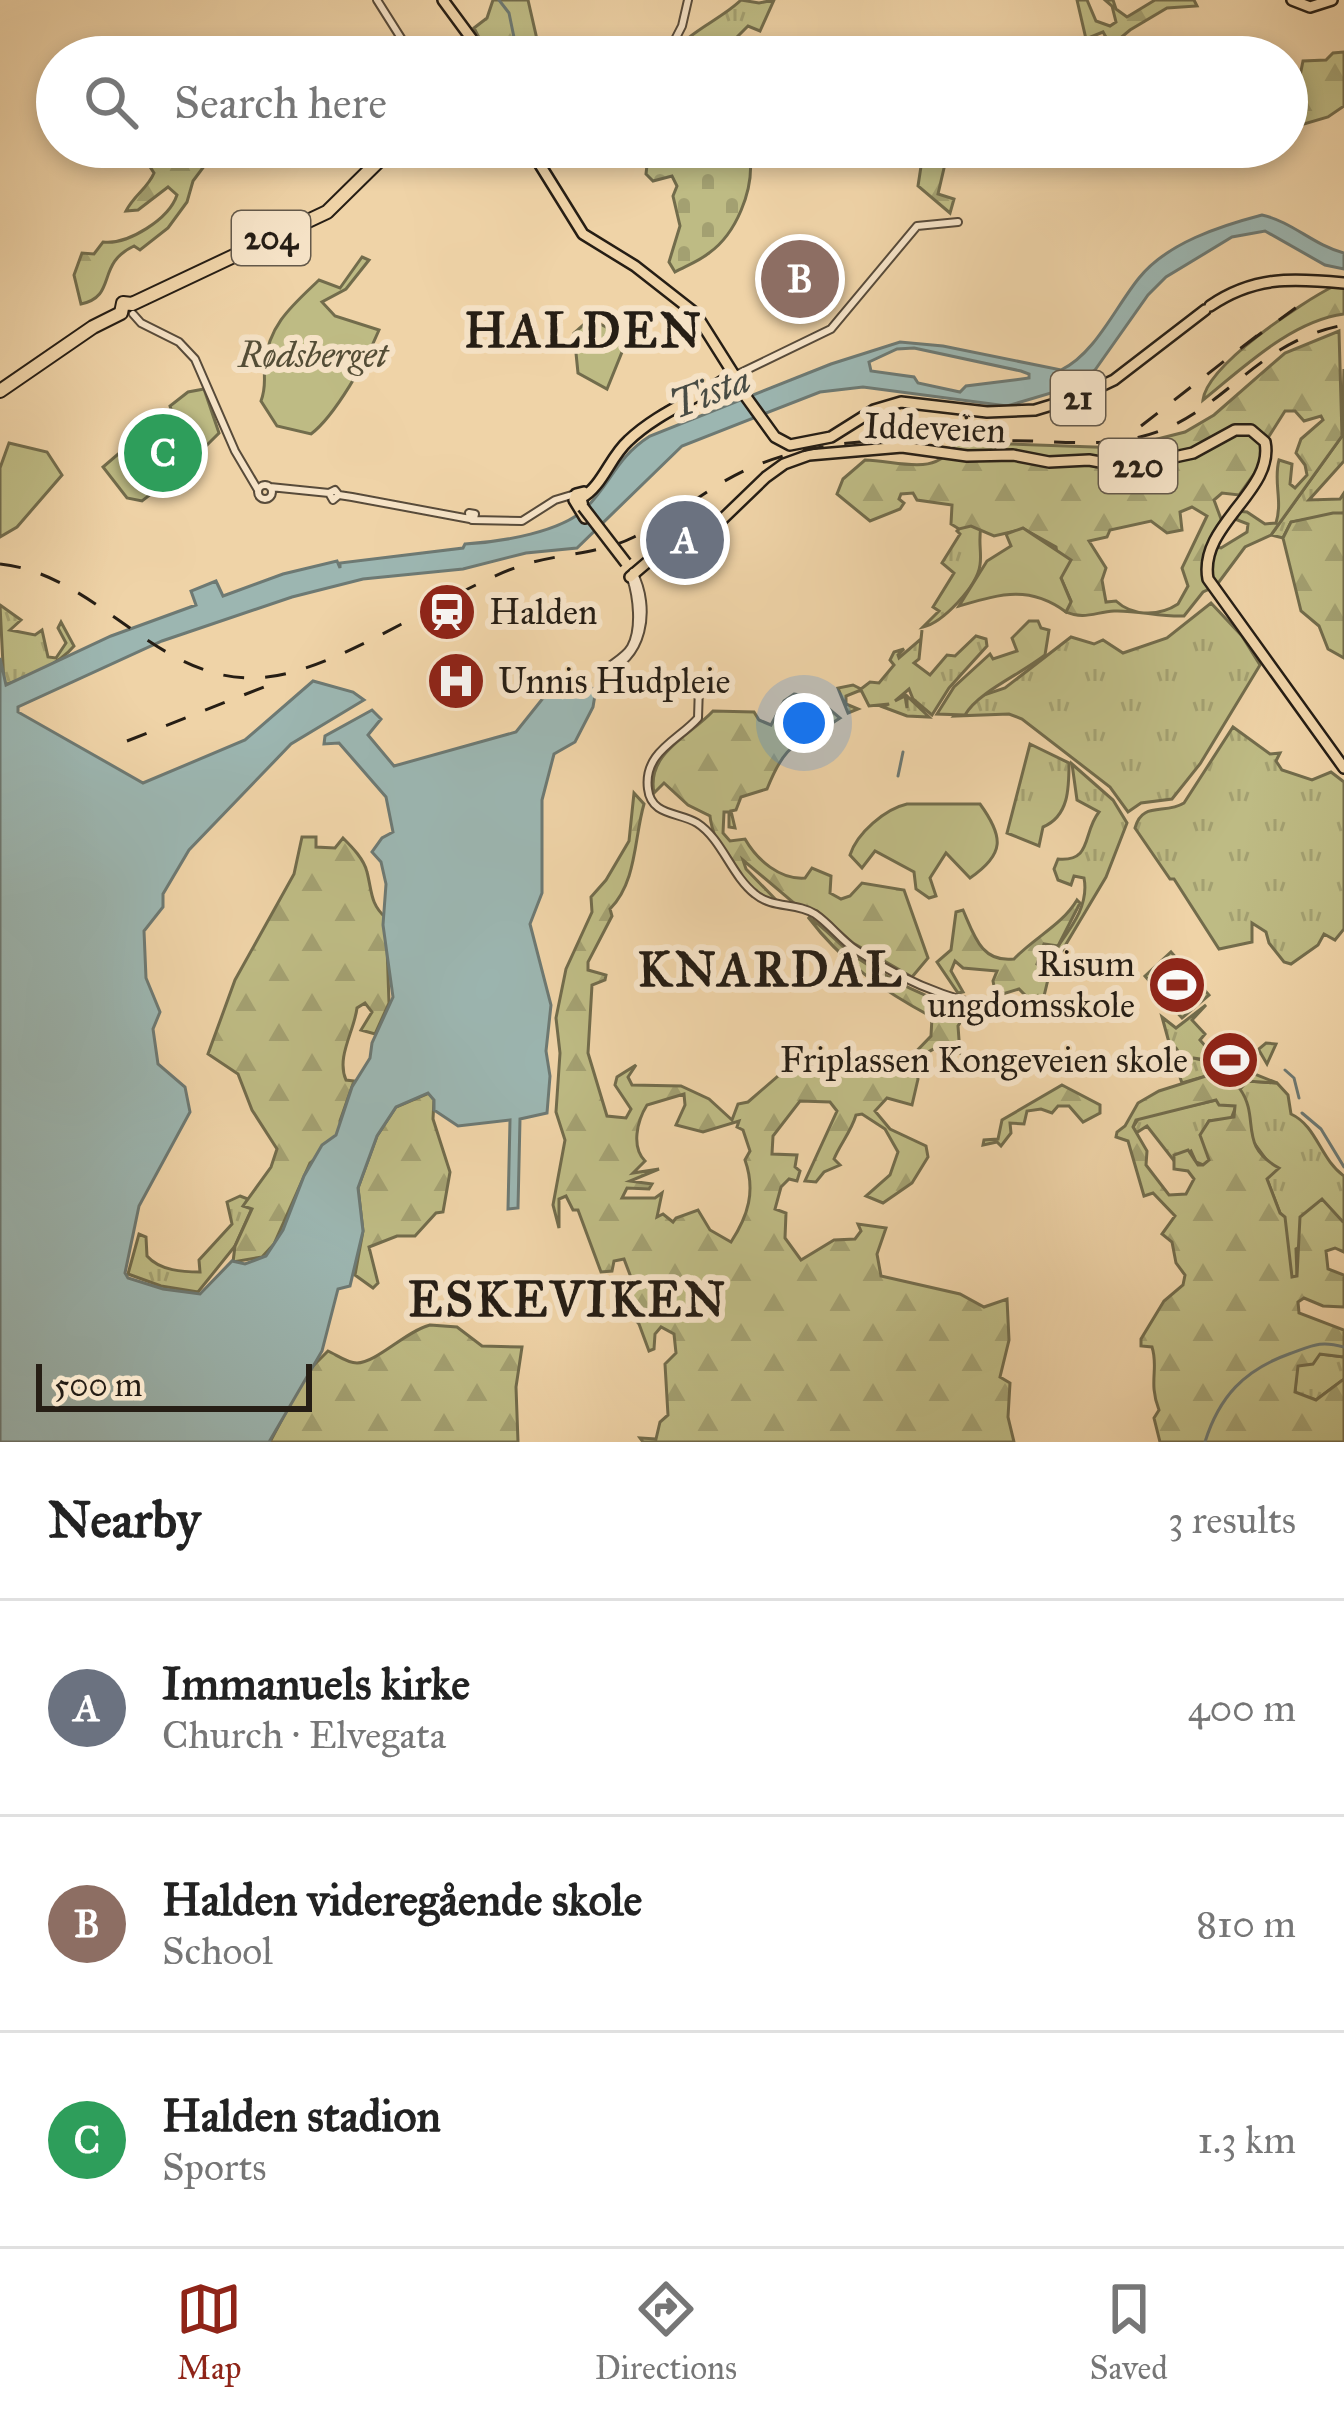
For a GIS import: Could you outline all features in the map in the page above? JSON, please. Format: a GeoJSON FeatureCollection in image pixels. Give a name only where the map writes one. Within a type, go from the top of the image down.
{"type":"FeatureCollection","features":[{"type":"Feature","properties":{"kind":"highway","name":"204"},"geometry":{"type":"LineString","coordinates":[[0,391],[70,343],[319,217],[372,168]]}},
{"type":"Feature","properties":{"kind":"main road"},"geometry":{"type":"LineString","coordinates":[[443,0],[470,36]]}},
{"type":"Feature","properties":{"kind":"main road"},"geometry":{"type":"LineString","coordinates":[[1292,0],[1310,7],[1332,0]]}},
{"type":"Feature","properties":{"kind":"main road"},"geometry":{"type":"LineString","coordinates":[[539,168],[575,235],[623,262],[695,320],[731,381],[622,447],[579,502],[630,571]]}},
{"type":"Feature","properties":{"kind":"main road","name":"21"},"geometry":{"type":"LineString","coordinates":[[731,381],[779,441],[796,445],[831,437],[881,406],[916,401],[1006,412],[1069,401],[1120,376],[1237,290],[1270,279],[1344,283]]}},
{"type":"Feature","properties":{"kind":"main road","name":"Iddeveien"},"geometry":{"type":"LineString","coordinates":[[630,571],[654,556],[688,560],[708,533],[779,467],[816,454],[891,447],[1049,462],[1089,460],[1128,467],[1193,453],[1235,430],[1256,432],[1265,442],[1266,460],[1212,543],[1206,572],[1219,600],[1344,768]]}},
{"type":"Feature","properties":{"kind":"street"},"geometry":{"type":"LineString","coordinates":[[377,0],[400,36]]}},
{"type":"Feature","properties":{"kind":"street"},"geometry":{"type":"LineString","coordinates":[[677,36],[688,0]]}},
{"type":"Feature","properties":{"kind":"street"},"geometry":{"type":"LineString","coordinates":[[731,381],[831,329],[917,226],[958,222]]}},
{"type":"Feature","properties":{"kind":"street"},"geometry":{"type":"LineString","coordinates":[[131,314],[172,337],[195,358],[250,476],[266,488],[329,494],[334,490],[339,495],[488,520],[526,520],[550,504],[579,502]]}},
{"type":"Feature","properties":{"kind":"street"},"geometry":{"type":"LineString","coordinates":[[630,571],[636,606],[633,642],[601,673],[613,688],[699,686],[700,712],[695,722],[657,754],[650,770],[648,794],[660,810],[702,827],[748,889],[768,904],[815,915],[852,947],[932,993],[1035,1017]]}},
{"type":"Feature","properties":{"kind":"green space"},"geometry":{"type":"Polygon","coordinates":[[[493,0],[528,0],[536,36],[478,36],[474,28],[487,18],[493,0]]]}},
{"type":"Feature","properties":{"kind":"green space"},"geometry":{"type":"Polygon","coordinates":[[[741,0],[774,0],[760,31],[748,26],[738,36],[692,36],[741,0]]]}},
{"type":"Feature","properties":{"kind":"green space"},"geometry":{"type":"Polygon","coordinates":[[[1077,0],[1087,0],[1096,21],[1110,26],[1116,22],[1105,0],[1113,0],[1127,17],[1155,0],[1194,0],[1197,6],[1167,8],[1123,36],[1103,32],[1085,36],[1077,0]]]}},
{"type":"Feature","properties":{"kind":"green space"},"geometry":{"type":"Polygon","coordinates":[[[1344,52],[1344,106],[1308,123],[1308,61],[1326,60],[1344,52]]]}},
{"type":"Feature","properties":{"kind":"green space"},"geometry":{"type":"Polygon","coordinates":[[[151,168],[203,168],[168,228],[140,250],[134,246],[122,253],[99,294],[81,304],[74,275],[82,253],[94,254],[103,242],[146,229],[173,204],[177,195],[168,187],[138,210],[126,211],[154,173],[151,168]]]}},
{"type":"Feature","properties":{"kind":"green space"},"geometry":{"type":"Polygon","coordinates":[[[647,168],[750,168],[746,197],[727,235],[705,256],[675,272],[669,262],[680,226],[673,196],[677,186],[672,176],[653,181],[647,168]]]}},
{"type":"Feature","properties":{"kind":"green space"},"geometry":{"type":"Polygon","coordinates":[[[921,168],[944,168],[938,194],[954,199],[950,213],[918,186],[921,168]]]}},
{"type":"Feature","properties":{"kind":"green space","name":"Rødsberget"},"geometry":{"type":"Polygon","coordinates":[[[362,257],[369,260],[346,289],[322,302],[335,316],[379,330],[367,356],[340,401],[311,434],[277,426],[261,401],[271,337],[319,280],[340,288],[362,257]]]}},
{"type":"Feature","properties":{"kind":"green space"},"geometry":{"type":"Polygon","coordinates":[[[1334,286],[1344,286],[1344,314],[1287,336],[1203,400],[1208,386],[1238,353],[1334,286]]]}},
{"type":"Feature","properties":{"kind":"green space"},"geometry":{"type":"Polygon","coordinates":[[[590,319],[618,333],[614,343],[624,347],[607,389],[578,373],[574,333],[590,319]]]}},
{"type":"Feature","properties":{"kind":"green space"},"geometry":{"type":"Polygon","coordinates":[[[1339,331],[1342,436],[1271,535],[1245,547],[1216,586],[1203,592],[1184,616],[1066,612],[1071,601],[1056,547],[1024,529],[994,536],[971,526],[959,529],[951,524],[952,505],[917,500],[913,493],[901,494],[900,509],[870,521],[837,494],[843,479],[865,460],[928,464],[957,442],[1122,448],[1185,432],[1214,415],[1285,353],[1339,331]],[[1285,411],[1266,441],[1261,464],[1239,495],[1222,493],[1214,500],[1224,527],[1217,547],[1247,532],[1248,524],[1232,518],[1236,511],[1265,524],[1276,523],[1279,460],[1292,464],[1290,484],[1295,488],[1307,475],[1296,453],[1301,439],[1323,420],[1321,416],[1304,421],[1295,411],[1285,411]],[[1192,507],[1180,512],[1182,530],[1167,533],[1151,521],[1110,530],[1107,537],[1089,541],[1106,568],[1102,580],[1106,602],[1147,613],[1178,604],[1188,586],[1182,568],[1207,516],[1192,507]]]}},
{"type":"Feature","properties":{"kind":"green space"},"geometry":{"type":"Polygon","coordinates":[[[1344,369],[1344,461],[1309,500],[1340,499],[1344,493],[1344,513],[1291,522],[1283,538],[1271,535],[1342,436],[1344,369]]]}},
{"type":"Feature","properties":{"kind":"green space"},"geometry":{"type":"Polygon","coordinates":[[[204,389],[219,433],[205,447],[205,454],[142,501],[127,498],[103,467],[188,392],[204,389]]]}},
{"type":"Feature","properties":{"kind":"green space"},"geometry":{"type":"Polygon","coordinates":[[[9,443],[47,452],[62,475],[17,527],[0,537],[0,468],[9,443]]]}},
{"type":"Feature","properties":{"kind":"green space"},"geometry":{"type":"Polygon","coordinates":[[[1344,513],[1344,658],[1328,649],[1319,626],[1301,611],[1283,538],[1291,522],[1344,513]]]}},
{"type":"Feature","properties":{"kind":"green space"},"geometry":{"type":"Polygon","coordinates":[[[964,524],[981,527],[977,574],[958,603],[923,627],[939,611],[933,607],[954,573],[942,563],[964,524]]]}},
{"type":"Feature","properties":{"kind":"green space"},"geometry":{"type":"Polygon","coordinates":[[[1023,528],[1071,560],[1061,578],[1071,602],[1066,612],[1040,598],[1014,594],[959,606],[987,561],[1011,546],[1006,534],[1023,528]]]}},
{"type":"Feature","properties":{"kind":"green space"},"geometry":{"type":"Polygon","coordinates":[[[1211,603],[1242,636],[1260,665],[1200,764],[1172,799],[1141,803],[1128,812],[1110,787],[1022,719],[1009,714],[954,716],[969,700],[1005,688],[1071,637],[1094,644],[1103,640],[1123,653],[1167,638],[1211,603]]]}},
{"type":"Feature","properties":{"kind":"green space"},"geometry":{"type":"Polygon","coordinates":[[[0,605],[21,620],[10,630],[35,635],[42,630],[48,657],[56,658],[66,643],[58,628],[61,622],[74,646],[43,670],[4,685],[0,605]]]}},
{"type":"Feature","properties":{"kind":"green space"},"geometry":{"type":"Polygon","coordinates":[[[1029,621],[1038,621],[1049,630],[1045,655],[990,691],[965,715],[937,714],[954,687],[990,654],[993,659],[1017,651],[1012,638],[1029,621]]]}},
{"type":"Feature","properties":{"kind":"green space"},"geometry":{"type":"Polygon","coordinates":[[[922,630],[919,659],[914,663],[930,675],[947,655],[955,656],[976,636],[986,639],[987,646],[932,715],[913,699],[909,689],[895,701],[905,696],[907,708],[907,696],[929,717],[907,716],[883,707],[889,704],[869,706],[861,690],[846,696],[846,704],[858,709],[848,713],[838,688],[853,685],[861,689],[870,682],[879,683],[894,665],[890,660],[894,652],[904,649],[899,658],[921,639],[922,630]]]}},
{"type":"Feature","properties":{"kind":"green space"},"geometry":{"type":"Polygon","coordinates":[[[794,694],[816,698],[840,718],[788,751],[767,789],[741,797],[731,811],[735,828],[729,827],[729,812],[724,812],[723,833],[730,841],[745,839],[763,861],[787,876],[805,878],[812,868],[831,876],[830,893],[841,899],[862,883],[904,890],[928,958],[912,977],[853,943],[817,911],[795,904],[743,860],[780,904],[755,892],[724,855],[710,816],[688,805],[664,783],[654,793],[653,779],[663,756],[713,711],[754,712],[771,725],[784,701],[794,694]]]}},
{"type":"Feature","properties":{"kind":"green space"},"geometry":{"type":"Polygon","coordinates":[[[1233,727],[1270,754],[1280,753],[1276,761],[1282,770],[1312,780],[1331,772],[1344,782],[1344,929],[1335,940],[1324,934],[1318,945],[1291,964],[1269,943],[1266,932],[1252,923],[1252,942],[1219,949],[1135,828],[1143,814],[1184,803],[1233,727]]]}},
{"type":"Feature","properties":{"kind":"green space"},"geometry":{"type":"Polygon","coordinates":[[[1030,744],[1069,763],[1066,800],[1058,816],[1043,827],[1039,846],[1007,833],[1030,744]]]}},
{"type":"Feature","properties":{"kind":"green space"},"geometry":{"type":"Polygon","coordinates":[[[1072,764],[1113,800],[1127,823],[1106,877],[1050,971],[1037,964],[1044,943],[1058,946],[1079,914],[1085,888],[1084,878],[1074,876],[1071,885],[1058,880],[1054,869],[1058,859],[1082,851],[1099,812],[1077,800],[1072,764]]]}},
{"type":"Feature","properties":{"kind":"green space"},"geometry":{"type":"Polygon","coordinates":[[[634,793],[644,804],[630,873],[588,962],[588,970],[606,975],[592,985],[588,1053],[607,1116],[626,1118],[631,1109],[615,1085],[617,1077],[636,1065],[628,1077],[632,1085],[681,1086],[709,1099],[732,1120],[738,1104],[748,1102],[793,1063],[831,1067],[843,1062],[875,1069],[905,1063],[931,1036],[932,1017],[864,974],[808,917],[880,972],[968,1010],[958,1026],[960,1053],[936,1048],[927,1053],[914,1063],[918,1079],[912,1105],[887,1098],[875,1111],[890,1129],[926,1146],[928,1157],[912,1183],[883,1203],[866,1196],[890,1175],[898,1152],[885,1129],[862,1114],[856,1115],[834,1159],[840,1165],[816,1182],[805,1181],[837,1111],[830,1102],[800,1101],[773,1136],[772,1154],[797,1155],[795,1167],[800,1171],[797,1181],[789,1179],[781,1187],[775,1209],[786,1213],[785,1238],[801,1260],[834,1240],[855,1239],[861,1231],[858,1224],[886,1228],[877,1254],[881,1276],[960,1294],[984,1307],[1007,1299],[1009,1340],[1000,1377],[1010,1383],[1008,1417],[1014,1442],[643,1442],[640,1438],[656,1439],[660,1422],[668,1415],[665,1364],[676,1353],[674,1334],[661,1327],[649,1351],[639,1324],[623,1305],[632,1280],[624,1259],[614,1261],[612,1271],[601,1272],[578,1210],[573,1210],[566,1196],[559,1199],[559,1228],[553,1205],[565,1140],[556,1112],[560,1053],[556,1018],[566,969],[592,912],[591,897],[629,841],[634,793]],[[684,1094],[647,1105],[637,1134],[645,1161],[633,1173],[659,1169],[630,1181],[652,1184],[649,1189],[627,1188],[622,1198],[655,1198],[662,1193],[657,1217],[663,1214],[673,1222],[698,1210],[710,1230],[731,1242],[750,1193],[745,1160],[750,1151],[743,1130],[737,1127],[739,1121],[703,1132],[676,1125],[685,1105],[684,1094]]]}},
{"type":"Feature","properties":{"kind":"green space"},"geometry":{"type":"Polygon","coordinates":[[[907,804],[980,804],[997,836],[995,853],[970,878],[946,853],[930,878],[936,896],[929,898],[916,889],[914,872],[875,851],[862,868],[850,855],[859,838],[881,817],[907,804]]]}},
{"type":"Feature","properties":{"kind":"green space"},"geometry":{"type":"Polygon","coordinates":[[[302,837],[316,837],[316,847],[335,848],[343,838],[363,862],[374,902],[386,918],[389,1003],[375,1034],[361,1030],[372,1012],[365,1003],[357,1008],[344,1053],[346,1080],[354,1081],[340,1121],[342,1138],[310,1163],[274,1244],[262,1257],[233,1262],[252,1209],[243,1206],[271,1167],[277,1149],[252,1110],[238,1074],[208,1054],[235,980],[294,874],[302,837]]]}},
{"type":"Feature","properties":{"kind":"green space"},"geometry":{"type":"Polygon","coordinates":[[[1077,900],[1080,903],[1058,946],[1044,944],[1037,964],[1050,971],[1044,996],[1030,1000],[1019,989],[996,996],[997,971],[963,968],[955,961],[951,971],[963,992],[958,993],[937,962],[951,950],[956,912],[963,910],[986,952],[1014,959],[1077,900]]]}},
{"type":"Feature","properties":{"kind":"green space","name":"Risum ungdomsskole"},"geometry":{"type":"Polygon","coordinates":[[[1171,952],[1209,995],[1182,1018],[1145,976],[1171,952]]]}},
{"type":"Feature","properties":{"kind":"green space"},"geometry":{"type":"Polygon","coordinates":[[[1206,1005],[1192,1020],[1205,1034],[1200,1040],[1214,1056],[1193,1058],[1211,1062],[1208,1065],[1223,1082],[1251,1056],[1248,1048],[1253,1054],[1266,1043],[1276,1044],[1267,1064],[1260,1052],[1224,1083],[1206,1076],[1182,1083],[1176,1066],[1183,1059],[1170,1046],[1162,1017],[1176,1028],[1206,1005]]]}},
{"type":"Feature","properties":{"kind":"green space"},"geometry":{"type":"Polygon","coordinates":[[[1242,1069],[1277,1083],[1247,1081],[1240,1089],[1258,1150],[1279,1168],[1267,1179],[1285,1217],[1292,1277],[1297,1276],[1300,1217],[1322,1199],[1344,1223],[1344,1252],[1326,1251],[1328,1269],[1344,1275],[1344,1307],[1323,1306],[1304,1298],[1298,1302],[1299,1313],[1344,1330],[1344,1357],[1320,1354],[1313,1364],[1298,1366],[1295,1392],[1316,1400],[1344,1379],[1344,1442],[1160,1442],[1154,1418],[1159,1410],[1154,1355],[1152,1347],[1141,1346],[1141,1339],[1164,1301],[1183,1285],[1185,1275],[1176,1263],[1172,1242],[1162,1234],[1175,1216],[1153,1193],[1144,1196],[1128,1141],[1116,1137],[1138,1103],[1159,1091],[1206,1076],[1224,1082],[1242,1069]],[[1216,1100],[1136,1120],[1133,1127],[1147,1151],[1146,1165],[1169,1195],[1186,1194],[1194,1179],[1188,1171],[1174,1169],[1174,1155],[1188,1150],[1203,1165],[1209,1160],[1200,1135],[1209,1121],[1234,1117],[1235,1106],[1219,1105],[1216,1100]]]}},
{"type":"Feature","properties":{"kind":"green space"},"geometry":{"type":"Polygon","coordinates":[[[1247,1081],[1277,1083],[1288,1095],[1291,1114],[1307,1126],[1344,1176],[1344,1223],[1296,1249],[1297,1276],[1292,1278],[1280,1213],[1267,1179],[1268,1162],[1251,1139],[1240,1089],[1247,1081]]]}},
{"type":"Feature","properties":{"kind":"green space"},"geometry":{"type":"Polygon","coordinates":[[[1062,1085],[1100,1105],[1100,1113],[1083,1122],[1069,1106],[1058,1106],[1052,1113],[1027,1111],[1024,1124],[1010,1123],[1011,1133],[1001,1146],[997,1142],[983,1145],[984,1140],[998,1139],[1002,1120],[1062,1085]]]}},
{"type":"Feature","properties":{"kind":"green space"},"geometry":{"type":"Polygon","coordinates":[[[429,1093],[450,1172],[443,1212],[436,1213],[415,1236],[397,1236],[369,1247],[378,1283],[373,1288],[355,1275],[363,1231],[358,1188],[377,1136],[396,1107],[429,1093]]]}},
{"type":"Feature","properties":{"kind":"green space"},"geometry":{"type":"Polygon","coordinates":[[[1216,1100],[1236,1106],[1231,1119],[1209,1121],[1201,1135],[1210,1161],[1203,1165],[1191,1151],[1175,1162],[1147,1126],[1136,1133],[1133,1127],[1139,1118],[1216,1100]]]}},
{"type":"Feature","properties":{"kind":"green space"},"geometry":{"type":"Polygon","coordinates":[[[240,1196],[248,1199],[244,1206],[252,1208],[235,1246],[198,1292],[128,1274],[139,1234],[146,1237],[147,1256],[152,1261],[172,1270],[200,1272],[199,1260],[232,1224],[227,1202],[240,1196]]]}},
{"type":"Feature","properties":{"kind":"green space"},"geometry":{"type":"Polygon","coordinates":[[[430,1325],[457,1327],[482,1346],[522,1347],[516,1387],[518,1442],[270,1442],[307,1372],[328,1351],[350,1362],[365,1362],[430,1325]]]}},
{"type":"Feature","properties":{"kind":"green space"},"geometry":{"type":"Polygon","coordinates":[[[1320,1354],[1344,1357],[1344,1379],[1316,1400],[1295,1393],[1297,1365],[1320,1354]]]}},
{"type":"Feature","properties":{"kind":"water"},"geometry":{"type":"Polygon","coordinates":[[[1262,215],[1344,253],[1344,269],[1325,265],[1265,231],[1232,237],[1166,277],[1095,370],[1068,388],[1007,406],[863,387],[820,392],[682,446],[577,548],[526,553],[463,569],[363,579],[292,597],[162,641],[18,707],[18,712],[143,783],[245,740],[313,681],[353,692],[364,700],[291,744],[189,850],[163,894],[163,907],[144,931],[146,978],[160,1012],[153,1029],[158,1064],[185,1087],[190,1112],[139,1206],[125,1273],[163,1289],[200,1294],[232,1261],[245,1264],[266,1256],[283,1230],[304,1176],[322,1145],[336,1135],[393,997],[383,925],[386,884],[381,862],[372,852],[393,832],[386,797],[339,743],[324,744],[325,736],[372,710],[381,719],[368,735],[394,766],[516,732],[556,682],[596,689],[593,707],[575,742],[554,754],[542,800],[542,893],[530,924],[551,1005],[546,1051],[550,1076],[547,1113],[520,1119],[518,1208],[508,1209],[510,1120],[458,1126],[434,1110],[428,1093],[396,1107],[377,1136],[358,1188],[363,1231],[350,1286],[338,1289],[322,1351],[269,1442],[0,1442],[0,658],[6,685],[111,636],[196,605],[191,591],[216,581],[223,596],[337,561],[340,568],[340,563],[463,548],[547,529],[587,507],[622,461],[650,436],[831,364],[900,342],[1061,370],[1095,341],[1130,289],[1164,255],[1212,231],[1262,215]],[[914,348],[897,349],[869,362],[871,371],[914,377],[918,383],[960,392],[966,386],[1029,378],[1021,371],[914,348]]]}},
{"type":"Feature","properties":{"kind":"waterway"},"geometry":{"type":"LineString","coordinates":[[499,0],[509,13],[514,36]]}},
{"type":"Feature","properties":{"kind":"waterway"},"geometry":{"type":"LineString","coordinates":[[898,776],[903,752]]}},
{"type":"Feature","properties":{"kind":"waterway"},"geometry":{"type":"LineString","coordinates":[[1285,1070],[1294,1078],[1299,1098]]}},
{"type":"Feature","properties":{"kind":"waterway"},"geometry":{"type":"LineString","coordinates":[[1302,1113],[1321,1129],[1344,1167]]}},
{"type":"Feature","properties":{"kind":"waterway"},"geometry":{"type":"LineString","coordinates":[[1205,1442],[1226,1399],[1259,1368],[1316,1345],[1344,1347]]}},
{"type":"Feature","properties":{"kind":"railway"},"geometry":{"type":"LineString","coordinates":[[1245,345],[1305,301]]}},
{"type":"Feature","properties":{"kind":"railway"},"geometry":{"type":"LineString","coordinates":[[0,564],[67,586],[185,662],[218,674],[253,678],[283,674],[351,650],[520,566],[634,537],[727,480],[792,453],[859,442],[1086,443],[1140,437],[1194,414],[1285,347],[1344,325]]}},
{"type":"Feature","properties":{"kind":"railway"},"geometry":{"type":"LineString","coordinates":[[1141,426],[1259,334]]}},
{"type":"Feature","properties":{"kind":"railway"},"geometry":{"type":"LineString","coordinates":[[127,741],[274,683]]}},
{"type":"Feature","properties":{"kind":"place","name":"Halden videregående skole"},"geometry":{"type":"Point","coordinates":[800,279]}},
{"type":"Feature","properties":{"kind":"place","name":"Halden stadion"},"geometry":{"type":"Point","coordinates":[163,453]}},
{"type":"Feature","properties":{"kind":"place","name":"Immanuels kirke"},"geometry":{"type":"Point","coordinates":[685,540]}},
{"type":"Feature","properties":{"kind":"place","name":"Halden"},"geometry":{"type":"Point","coordinates":[447,612]}},
{"type":"Feature","properties":{"kind":"place","name":"Unnis Hudpleie"},"geometry":{"type":"Point","coordinates":[456,681]}},
{"type":"Feature","properties":{"kind":"place","name":"Risum ungdomsskole"},"geometry":{"type":"Point","coordinates":[1177,985]}},
{"type":"Feature","properties":{"kind":"place","name":"Friplassen Kongeveien skole"},"geometry":{"type":"Point","coordinates":[1230,1060]}},
{"type":"Feature","properties":{"kind":"district","name":"HALDEN"},"geometry":{"type":"Point","coordinates":[584,330]}},
{"type":"Feature","properties":{"kind":"district","name":"KNARDAL"},"geometry":{"type":"Point","coordinates":[771,969]}},
{"type":"Feature","properties":{"kind":"district","name":"ESKEVIKEN"},"geometry":{"type":"Point","coordinates":[568,1299]}},
{"type":"Feature","properties":{"kind":"water label","name":"Tista"},"geometry":{"type":"Point","coordinates":[710,392]}}]}
